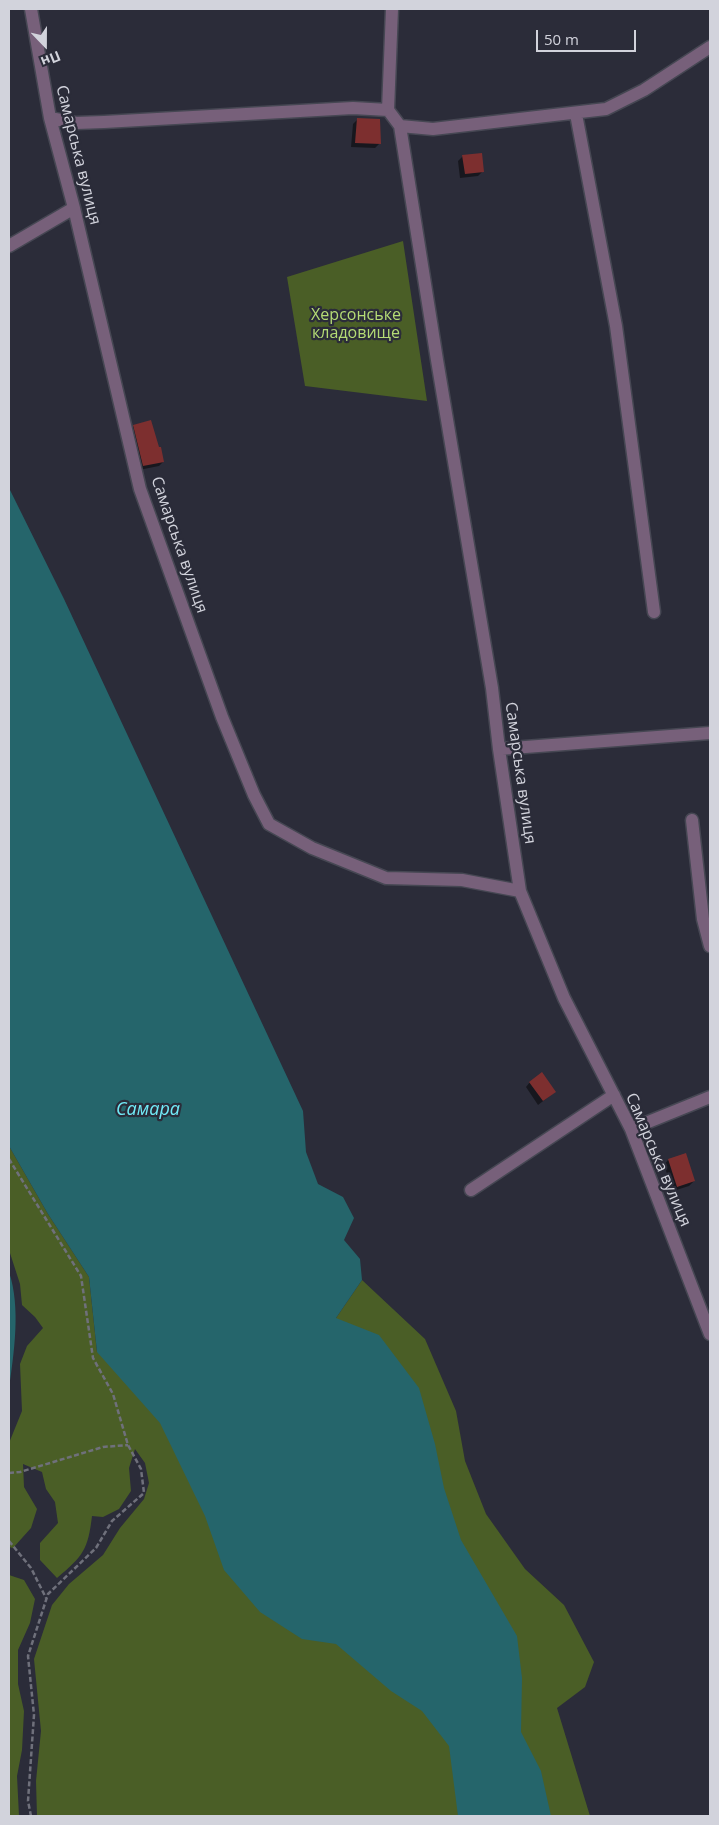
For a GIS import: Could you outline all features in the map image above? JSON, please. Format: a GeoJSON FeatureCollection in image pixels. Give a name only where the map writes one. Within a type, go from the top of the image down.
{"type":"FeatureCollection","features":[{"type":"Feature","properties":{"kind":"street","name":"Самарська вулиця"},"geometry":{"type":"LineString","coordinates":[[31,9],[50,118],[74,208],[140,489],[222,717],[269,824],[312,848],[386,878],[462,880],[520,891]]}},
{"type":"Feature","properties":{"kind":"street"},"geometry":{"type":"LineString","coordinates":[[392,9],[388,110],[400,126],[433,129],[576,114],[606,109],[644,90],[710,48]]}},
{"type":"Feature","properties":{"kind":"street"},"geometry":{"type":"LineString","coordinates":[[50,118],[76,123],[353,108],[388,110]]}},
{"type":"Feature","properties":{"kind":"street"},"geometry":{"type":"LineString","coordinates":[[576,114],[616,326],[654,612]]}},
{"type":"Feature","properties":{"kind":"street","name":"Самарська вулиця"},"geometry":{"type":"LineString","coordinates":[[400,126],[436,360],[492,688],[520,891],[564,998],[631,1129],[710,1334]]}},
{"type":"Feature","properties":{"kind":"street"},"geometry":{"type":"LineString","coordinates":[[9,246],[74,208]]}},
{"type":"Feature","properties":{"kind":"street"},"geometry":{"type":"LineString","coordinates":[[499,749],[710,733]]}},
{"type":"Feature","properties":{"kind":"street"},"geometry":{"type":"LineString","coordinates":[[692,820],[703,919],[710,946]]}},
{"type":"Feature","properties":{"kind":"street"},"geometry":{"type":"LineString","coordinates":[[471,1190],[614,1095]]}},
{"type":"Feature","properties":{"kind":"street"},"geometry":{"type":"LineString","coordinates":[[631,1129],[710,1097]]}},
{"type":"Feature","properties":{"kind":"path"},"geometry":{"type":"LineString","coordinates":[[9,1158],[81,1276],[93,1358],[114,1394],[128,1445],[141,1469],[144,1493],[112,1521],[96,1548],[48,1594],[46,1599],[28,1656],[34,1715],[28,1801],[31,1816]]}},
{"type":"Feature","properties":{"kind":"path"},"geometry":{"type":"LineString","coordinates":[[9,1473],[20,1472],[103,1447],[128,1445]]}},
{"type":"Feature","properties":{"kind":"path"},"geometry":{"type":"LineString","coordinates":[[9,1541],[31,1568],[46,1599]]}},
{"type":"Feature","properties":{"kind":"green space","name":"Херсонське кладовище"},"geometry":{"type":"Polygon","coordinates":[[[403,241],[427,401],[305,386],[287,277],[403,241]]]}},
{"type":"Feature","properties":{"kind":"green space"},"geometry":{"type":"Polygon","coordinates":[[[9,1146],[48,1214],[89,1277],[97,1352],[336,1318],[362,1280],[425,1339],[456,1411],[465,1461],[486,1514],[525,1569],[564,1605],[594,1662],[585,1687],[557,1708],[590,1816],[37,1816],[36,1781],[41,1731],[34,1659],[52,1605],[69,1584],[103,1555],[120,1528],[144,1499],[149,1483],[145,1463],[135,1449],[129,1468],[131,1491],[119,1509],[103,1517],[92,1516],[89,1537],[83,1552],[57,1578],[40,1560],[40,1543],[58,1523],[55,1502],[46,1489],[42,1472],[23,1464],[24,1487],[37,1509],[31,1528],[13,1548],[9,1547],[9,1443],[22,1411],[20,1364],[27,1346],[43,1328],[35,1317],[22,1305],[20,1284],[9,1250],[9,1146]]]}},
{"type":"Feature","properties":{"kind":"green space"},"geometry":{"type":"Polygon","coordinates":[[[9,1575],[24,1580],[35,1599],[30,1623],[18,1650],[18,1684],[24,1711],[22,1750],[17,1776],[19,1816],[9,1816],[9,1575]]]}},
{"type":"Feature","properties":{"kind":"water","name":"Самара"},"geometry":{"type":"Polygon","coordinates":[[[9,488],[64,599],[303,1111],[306,1152],[318,1184],[343,1197],[354,1218],[344,1240],[360,1259],[362,1280],[336,1318],[379,1335],[419,1388],[435,1444],[444,1488],[461,1540],[517,1636],[522,1678],[521,1732],[541,1771],[551,1816],[458,1816],[449,1746],[422,1711],[391,1691],[336,1644],[302,1639],[260,1612],[224,1570],[205,1516],[160,1423],[97,1352],[89,1277],[48,1214],[9,1146],[9,488]]]}},
{"type":"Feature","properties":{"kind":"water"},"geometry":{"type":"Polygon","coordinates":[[[9,1272],[13,1286],[16,1315],[9,1389],[9,1272]]]}},
{"type":"Feature","properties":{"kind":"building"},"geometry":{"type":"Polygon","coordinates":[[[357,118],[380,119],[381,144],[355,143],[357,118]]]}},
{"type":"Feature","properties":{"kind":"building"},"geometry":{"type":"Polygon","coordinates":[[[482,153],[484,172],[465,174],[462,155],[482,153]]]}},
{"type":"Feature","properties":{"kind":"building"},"geometry":{"type":"Polygon","coordinates":[[[151,420],[159,447],[161,447],[164,462],[143,466],[133,425],[151,420]]]}},
{"type":"Feature","properties":{"kind":"building"},"geometry":{"type":"Polygon","coordinates":[[[542,1072],[556,1092],[543,1101],[529,1082],[542,1072]]]}},
{"type":"Feature","properties":{"kind":"building"},"geometry":{"type":"Polygon","coordinates":[[[686,1153],[695,1181],[677,1187],[668,1159],[686,1153]]]}}]}
